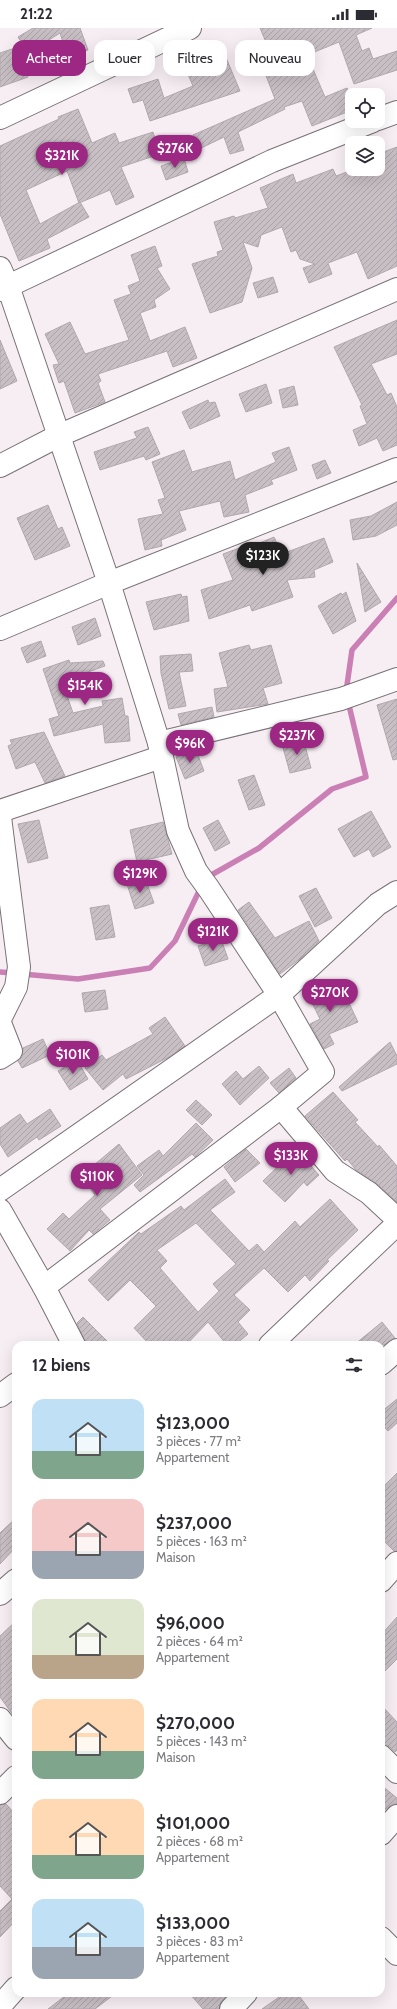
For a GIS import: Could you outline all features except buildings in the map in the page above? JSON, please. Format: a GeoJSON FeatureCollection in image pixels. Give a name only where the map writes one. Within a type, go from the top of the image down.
{"type":"FeatureCollection","features":[{"type":"Feature","properties":{"kind":"street"},"geometry":{"type":"LineString","coordinates":[[0,118],[190,28]]}},
{"type":"Feature","properties":{"kind":"street"},"geometry":{"type":"LineString","coordinates":[[385,116],[397,112]]}},
{"type":"Feature","properties":{"kind":"street"},"geometry":{"type":"LineString","coordinates":[[44,1287],[281,1107],[323,1072],[279,995],[210,889],[196,871],[178,830],[160,750],[109,583],[3,281],[272,161],[355,128]]}},
{"type":"Feature","properties":{"kind":"street"},"geometry":{"type":"LineString","coordinates":[[0,466],[58,436],[397,289]]}},
{"type":"Feature","properties":{"kind":"street"},"geometry":{"type":"LineString","coordinates":[[0,629],[109,583],[397,469]]}},
{"type":"Feature","properties":{"kind":"street"},"geometry":{"type":"LineString","coordinates":[[0,811],[160,750],[349,697],[397,679]]}},
{"type":"Feature","properties":{"kind":"street"},"geometry":{"type":"LineString","coordinates":[[0,817],[17,977],[0,1019]]}},
{"type":"Feature","properties":{"kind":"street"},"geometry":{"type":"LineString","coordinates":[[0,1190],[279,995],[378,904],[397,892]]}},
{"type":"Feature","properties":{"kind":"street"},"geometry":{"type":"LineString","coordinates":[[0,1023],[11,1051],[0,1058]]}},
{"type":"Feature","properties":{"kind":"street"},"geometry":{"type":"LineString","coordinates":[[281,1107],[335,1171],[369,1193],[397,1218]]}},
{"type":"Feature","properties":{"kind":"street"},"geometry":{"type":"LineString","coordinates":[[0,1210],[44,1287],[69,1341]]}},
{"type":"Feature","properties":{"kind":"street"},"geometry":{"type":"LineString","coordinates":[[274,1341],[397,1224]]}},
{"type":"Feature","properties":{"kind":"street"},"geometry":{"type":"LineString","coordinates":[[385,1360],[397,1350]]}},
{"type":"Feature","properties":{"kind":"street"},"geometry":{"type":"LineString","coordinates":[[0,1396],[12,1387]]}},
{"type":"Feature","properties":{"kind":"street"},"geometry":{"type":"LineString","coordinates":[[385,1576],[397,1563]]}},
{"type":"Feature","properties":{"kind":"street"},"geometry":{"type":"LineString","coordinates":[[0,1594],[12,1584]]}},
{"type":"Feature","properties":{"kind":"street"},"geometry":{"type":"LineString","coordinates":[[0,1719],[12,1734]]}},
{"type":"Feature","properties":{"kind":"street"},"geometry":{"type":"LineString","coordinates":[[385,1760],[397,1772]]}},
{"type":"Feature","properties":{"kind":"street"},"geometry":{"type":"LineString","coordinates":[[0,1793],[12,1781]]}},
{"type":"Feature","properties":{"kind":"street"},"geometry":{"type":"LineString","coordinates":[[385,1830],[397,1816]]}},
{"type":"Feature","properties":{"kind":"street"},"geometry":{"type":"LineString","coordinates":[[385,1942],[397,1954]]}},
{"type":"Feature","properties":{"kind":"street"},"geometry":{"type":"LineString","coordinates":[[0,2006],[12,1992]]}},
{"type":"Feature","properties":{"kind":"waterway"},"geometry":{"type":"LineString","coordinates":[[346,692],[352,650],[397,598]]}},
{"type":"Feature","properties":{"kind":"waterway"},"geometry":{"type":"LineString","coordinates":[[206,878],[259,848],[332,789],[366,777],[348,701]]}},
{"type":"Feature","properties":{"kind":"waterway"},"geometry":{"type":"LineString","coordinates":[[22,974],[78,979],[150,968],[175,941],[201,887]]}},
{"type":"Feature","properties":{"kind":"waterway"},"geometry":{"type":"LineString","coordinates":[[0,972],[13,973]]}}]}
